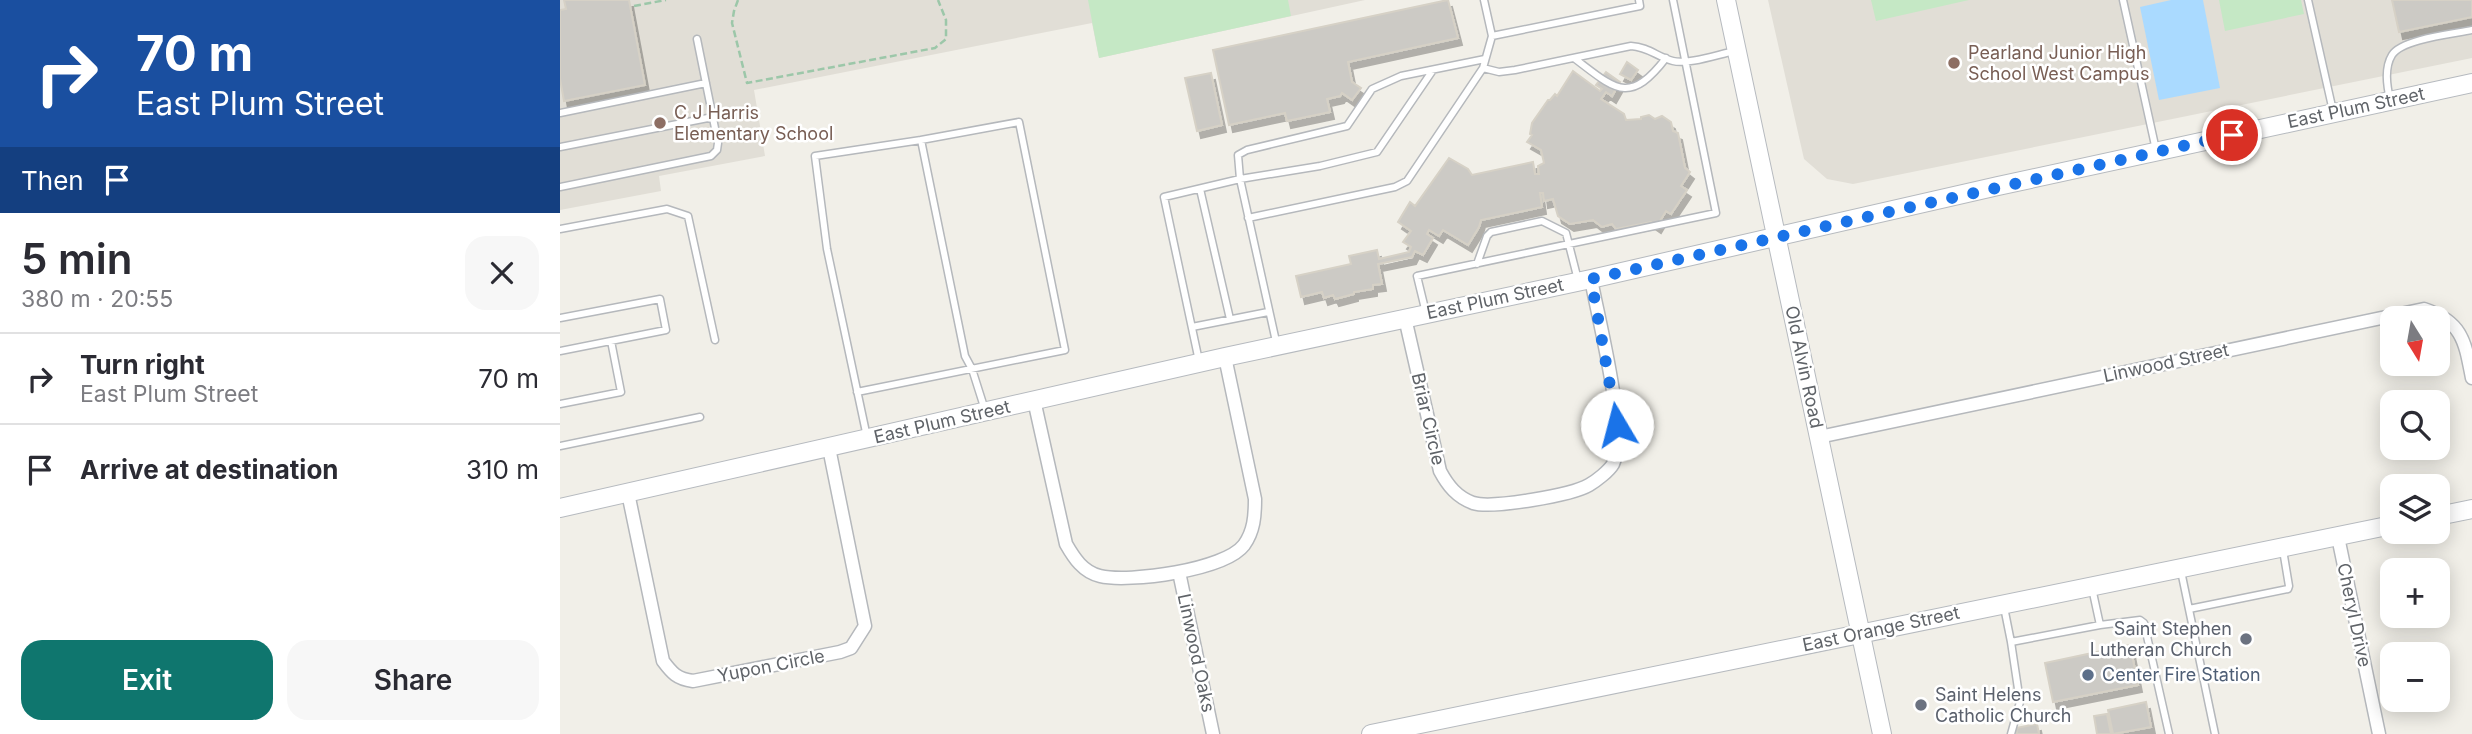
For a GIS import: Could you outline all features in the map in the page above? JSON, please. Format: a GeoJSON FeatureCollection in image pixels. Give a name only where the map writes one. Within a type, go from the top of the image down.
{"type":"FeatureCollection","features":[{"type":"Feature","properties":{"kind":"street","name":"Old Alvin Road"},"geometry":{"type":"LineString","coordinates":[[1726,0],[1882,734]]}},
{"type":"Feature","properties":{"kind":"street","name":"East Plum Street"},"geometry":{"type":"LineString","coordinates":[[560,508],[1224,357],[2472,83]]}},
{"type":"Feature","properties":{"kind":"street","name":"Briar Circle"},"geometry":{"type":"LineString","coordinates":[[1405,318],[1440,471],[1450,489],[1474,503],[1508,505],[1588,486],[1612,466],[1618,441],[1615,408],[1584,280]]}},
{"type":"Feature","properties":{"kind":"street","name":"Linwood Street"},"geometry":{"type":"LineString","coordinates":[[1819,437],[2424,309],[2441,315],[2464,338],[2472,378]]}},
{"type":"Feature","properties":{"kind":"street"},"geometry":{"type":"LineString","coordinates":[[1034,400],[1066,544],[1073,558],[1084,569],[1100,576],[1139,576],[1179,572],[1215,564],[1243,547],[1254,522],[1255,499],[1224,357]]}},
{"type":"Feature","properties":{"kind":"street","name":"Yupon Circle"},"geometry":{"type":"LineString","coordinates":[[628,493],[663,661],[673,675],[682,680],[693,681],[841,652],[851,648],[865,626],[829,448]]}},
{"type":"Feature","properties":{"kind":"street"},"geometry":{"type":"LineString","coordinates":[[2450,514],[2472,509]]}},
{"type":"Feature","properties":{"kind":"street","name":"East Orange Street"},"geometry":{"type":"LineString","coordinates":[[1371,734],[2380,528]]}},
{"type":"Feature","properties":{"kind":"street","name":"Cheryl Drive"},"geometry":{"type":"LineString","coordinates":[[2338,537],[2379,734]]}},
{"type":"Feature","properties":{"kind":"street","name":"Linwood Oaks"},"geometry":{"type":"LineString","coordinates":[[1179,572],[1213,734]]}},
{"type":"Feature","properties":{"kind":"lane"},"geometry":{"type":"LineString","coordinates":[[1248,218],[1395,187],[1407,181],[1483,68],[1492,36],[1485,0]]}},
{"type":"Feature","properties":{"kind":"lane"},"geometry":{"type":"LineString","coordinates":[[1492,36],[1640,6],[1639,0]]}},
{"type":"Feature","properties":{"kind":"lane"},"geometry":{"type":"LineString","coordinates":[[1426,313],[1417,276],[1716,214],[1673,0]]}},
{"type":"Feature","properties":{"kind":"lane"},"geometry":{"type":"LineString","coordinates":[[2123,0],[2156,152]]}},
{"type":"Feature","properties":{"kind":"lane"},"geometry":{"type":"LineString","coordinates":[[2308,0],[2333,113]]}},
{"type":"Feature","properties":{"kind":"lane"},"geometry":{"type":"LineString","coordinates":[[2390,101],[2387,81],[2393,54],[2404,45],[2472,30]]}},
{"type":"Feature","properties":{"kind":"lane"},"geometry":{"type":"LineString","coordinates":[[560,187],[711,156],[717,150],[718,143],[697,39]]}},
{"type":"Feature","properties":{"kind":"lane"},"geometry":{"type":"LineString","coordinates":[[1483,68],[1499,72],[1631,46],[1644,47],[1674,62],[1737,50]]}},
{"type":"Feature","properties":{"kind":"lane"},"geometry":{"type":"LineString","coordinates":[[1574,58],[1607,83],[1632,88],[1651,77],[1666,58]]}},
{"type":"Feature","properties":{"kind":"lane"},"geometry":{"type":"LineString","coordinates":[[1277,346],[1248,218],[1237,155],[1247,150],[1347,126],[1372,89],[1401,76],[1485,59]]}},
{"type":"Feature","properties":{"kind":"lane"},"geometry":{"type":"LineString","coordinates":[[1199,363],[1164,197],[1377,152],[1433,70]]}},
{"type":"Feature","properties":{"kind":"lane"},"geometry":{"type":"LineString","coordinates":[[560,113],[706,83]]}},
{"type":"Feature","properties":{"kind":"lane"},"geometry":{"type":"LineString","coordinates":[[560,147],[713,117]]}},
{"type":"Feature","properties":{"kind":"lane"},"geometry":{"type":"LineString","coordinates":[[857,392],[1065,350],[1019,122],[815,156],[827,249],[857,392],[867,439]]}},
{"type":"Feature","properties":{"kind":"lane"},"geometry":{"type":"LineString","coordinates":[[921,140],[965,356],[986,411]]}},
{"type":"Feature","properties":{"kind":"lane"},"geometry":{"type":"LineString","coordinates":[[1200,190],[1230,319]]}},
{"type":"Feature","properties":{"kind":"lane"},"geometry":{"type":"LineString","coordinates":[[560,229],[667,209],[688,216],[715,340]]}},
{"type":"Feature","properties":{"kind":"lane"},"geometry":{"type":"LineString","coordinates":[[1477,264],[1491,232],[1542,221],[1566,233],[1584,280]]}},
{"type":"Feature","properties":{"kind":"lane"},"geometry":{"type":"LineString","coordinates":[[560,318],[660,299],[666,330],[560,351]]}},
{"type":"Feature","properties":{"kind":"lane"},"geometry":{"type":"LineString","coordinates":[[1192,327],[1268,312]]}},
{"type":"Feature","properties":{"kind":"lane"},"geometry":{"type":"LineString","coordinates":[[560,404],[621,392],[611,341]]}},
{"type":"Feature","properties":{"kind":"lane"},"geometry":{"type":"LineString","coordinates":[[560,446],[700,417]]}},
{"type":"Feature","properties":{"kind":"lane"},"geometry":{"type":"LineString","coordinates":[[2189,608],[2288,589],[2282,548]]}},
{"type":"Feature","properties":{"kind":"lane"},"geometry":{"type":"LineString","coordinates":[[2180,569],[2215,734]]}},
{"type":"Feature","properties":{"kind":"lane"},"geometry":{"type":"LineString","coordinates":[[2092,586],[2100,625]]}},
{"type":"Feature","properties":{"kind":"lane"},"geometry":{"type":"LineString","coordinates":[[2003,604],[2020,702],[2011,734]]}},
{"type":"Feature","properties":{"kind":"lane"},"geometry":{"type":"LineString","coordinates":[[2011,642],[2140,620],[2144,623],[2169,734]]}},
{"type":"Feature","properties":{"kind":"path"},"geometry":{"type":"LineString","coordinates":[[634,6],[666,0]]}},
{"type":"Feature","properties":{"kind":"path"},"geometry":{"type":"LineString","coordinates":[[738,0],[732,23],[747,83],[935,48],[946,39],[947,31],[946,19],[938,0]]}},
{"type":"Feature","properties":{"kind":"shaded area","name":"C J Harris Elementary School"},"geometry":{"type":"Polygon","coordinates":[[[560,0],[1365,0],[1099,58],[1092,23],[754,90],[765,156],[659,176],[661,191],[560,210],[560,0]]]}},
{"type":"Feature","properties":{"kind":"shaded area","name":"Pearland Junior High School West Campus"},"geometry":{"type":"Polygon","coordinates":[[[1768,0],[2472,0],[2472,58],[1853,184],[1827,179],[1804,159],[1768,0]]]}},
{"type":"Feature","properties":{"kind":"green space"},"geometry":{"type":"Polygon","coordinates":[[[1088,0],[1288,0],[1291,16],[1099,58],[1088,0]]]}},
{"type":"Feature","properties":{"kind":"green space"},"geometry":{"type":"Polygon","coordinates":[[[1871,0],[1969,0],[1876,21],[1871,0]]]}},
{"type":"Feature","properties":{"kind":"green space"},"geometry":{"type":"Polygon","coordinates":[[[2219,0],[2301,0],[2304,14],[2225,31],[2219,0]]]}},
{"type":"Feature","properties":{"kind":"water"},"geometry":{"type":"Polygon","coordinates":[[[2171,0],[2203,0],[2220,88],[2159,100],[2140,7],[2171,0]]]}},
{"type":"Feature","properties":{"kind":"building"},"geometry":{"type":"Polygon","coordinates":[[[564,0],[629,0],[645,85],[564,101],[560,79],[560,10],[566,9],[564,0]]]}},
{"type":"Feature","properties":{"kind":"building"},"geometry":{"type":"Polygon","coordinates":[[[1448,0],[1458,38],[1348,62],[1352,82],[1361,88],[1352,100],[1342,93],[1327,99],[1330,112],[1287,121],[1285,113],[1229,125],[1213,50],[1448,0]]]}},
{"type":"Feature","properties":{"kind":"building"},"geometry":{"type":"Polygon","coordinates":[[[2392,0],[2472,0],[2472,17],[2399,32],[2392,0]]]}},
{"type":"Feature","properties":{"kind":"building"},"geometry":{"type":"Polygon","coordinates":[[[1627,62],[1638,70],[1631,80],[1620,74],[1627,62]]]}},
{"type":"Feature","properties":{"kind":"building"},"geometry":{"type":"Polygon","coordinates":[[[1573,71],[1600,91],[1602,89],[1596,85],[1606,72],[1620,82],[1612,96],[1606,92],[1601,99],[1624,114],[1626,120],[1641,119],[1649,115],[1655,119],[1662,116],[1671,122],[1673,131],[1678,133],[1685,168],[1690,172],[1681,186],[1687,190],[1671,214],[1666,211],[1657,226],[1651,222],[1616,229],[1612,224],[1602,227],[1593,220],[1570,224],[1558,216],[1553,199],[1544,201],[1543,193],[1540,193],[1542,207],[1481,220],[1468,245],[1443,230],[1439,236],[1429,230],[1427,234],[1433,238],[1423,255],[1415,251],[1412,257],[1378,264],[1382,284],[1373,285],[1373,289],[1335,299],[1333,295],[1324,298],[1322,292],[1301,297],[1296,276],[1351,264],[1349,256],[1377,250],[1379,259],[1409,252],[1411,247],[1403,242],[1411,231],[1398,222],[1410,202],[1415,206],[1449,158],[1468,169],[1472,175],[1533,162],[1535,174],[1539,174],[1538,166],[1544,163],[1541,150],[1527,142],[1532,135],[1532,123],[1548,100],[1555,94],[1557,96],[1573,71]]]}},
{"type":"Feature","properties":{"kind":"building"},"geometry":{"type":"Polygon","coordinates":[[[1211,73],[1222,125],[1197,131],[1185,78],[1211,73]]]}},
{"type":"Feature","properties":{"kind":"building"},"geometry":{"type":"Polygon","coordinates":[[[2130,645],[2138,685],[2053,702],[2045,663],[2130,645]]]}},
{"type":"Feature","properties":{"kind":"building"},"geometry":{"type":"Polygon","coordinates":[[[2146,702],[2151,727],[2113,734],[2108,710],[2146,702]]]}},
{"type":"Feature","properties":{"kind":"building"},"geometry":{"type":"Polygon","coordinates":[[[2107,714],[2111,734],[2097,734],[2094,716],[2107,714]]]}},
{"type":"Feature","properties":{"kind":"building"},"geometry":{"type":"Polygon","coordinates":[[[2037,724],[2039,734],[2017,734],[2016,728],[2037,724]]]}},
{"type":"Feature","properties":{"kind":"place","name":"Pearland Junior High School West Campus"},"geometry":{"type":"Point","coordinates":[1954,63]}},
{"type":"Feature","properties":{"kind":"place","name":"C J Harris Elementary School"},"geometry":{"type":"Point","coordinates":[660,123]}},
{"type":"Feature","properties":{"kind":"place","name":"Saint Stephen Lutheran Church"},"geometry":{"type":"Point","coordinates":[2246,639]}},
{"type":"Feature","properties":{"kind":"place","name":"Center Fire Station"},"geometry":{"type":"Point","coordinates":[2088,675]}},
{"type":"Feature","properties":{"kind":"place","name":"Saint Helens Catholic Church"},"geometry":{"type":"Point","coordinates":[1921,705]}},
{"type":"Feature","properties":{"kind":"route"},"geometry":{"type":"LineString","coordinates":[[1617,425],[1591,279],[2232,135]]}}]}
